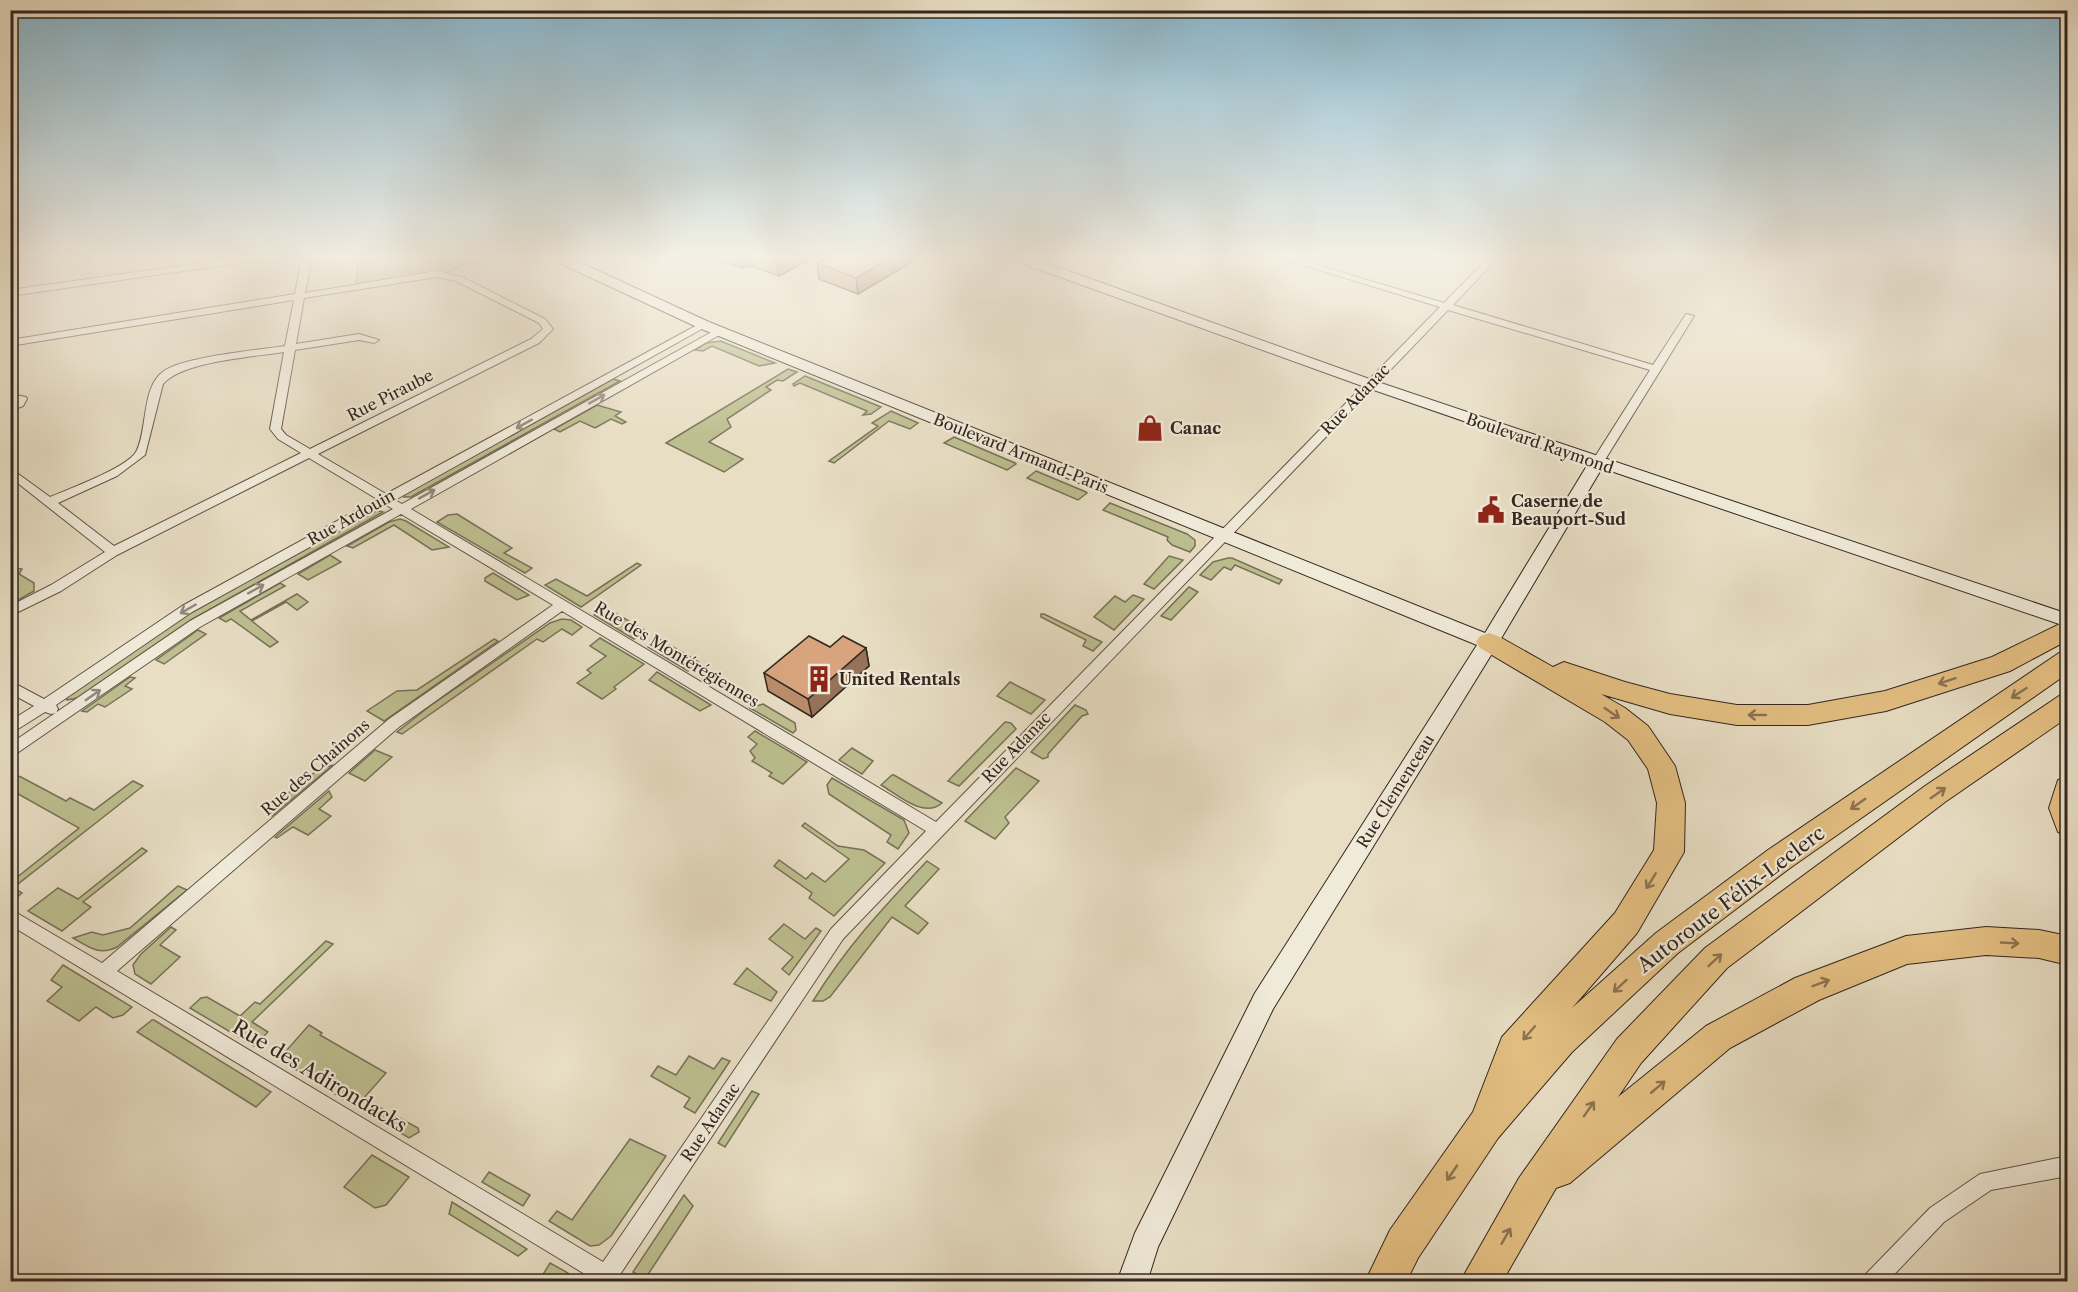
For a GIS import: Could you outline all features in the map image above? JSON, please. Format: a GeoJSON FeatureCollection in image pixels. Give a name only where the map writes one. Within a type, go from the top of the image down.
{"type":"FeatureCollection","features":[{"type":"Feature","properties":{"kind":"highway"},"geometry":{"type":"LineString","coordinates":[[1489,642],[1620,691],[1670,704],[1737,715],[1808,715],[1886,701],[2001,664],[2065,636]]}},
{"type":"Feature","properties":{"kind":"highway","name":"Autoroute Félix-Leclerc"},"geometry":{"type":"LineString","coordinates":[[1385,1281],[1404,1244],[1485,1125],[1560,1041],[1667,943],[1779,859],[2065,636]]}},
{"type":"Feature","properties":{"kind":"highway"},"geometry":{"type":"LineString","coordinates":[[1485,1125],[1514,1049],[1626,923],[1669,852],[1671,803],[1661,766],[1638,733],[1599,705],[1489,642]]}},
{"type":"Feature","properties":{"kind":"highway"},"geometry":{"type":"LineString","coordinates":[[1480,1281],[1532,1191],[1629,1051],[1716,958],[1935,794],[2067,703]]}},
{"type":"Feature","properties":{"kind":"highway"},"geometry":{"type":"LineString","coordinates":[[2067,788],[2064,808],[2067,824]]}},
{"type":"Feature","properties":{"kind":"highway"},"geometry":{"type":"LineString","coordinates":[[1532,1191],[1718,1037],[1807,988],[1906,950],[1986,941],[2039,944],[2067,951]]}},
{"type":"Feature","properties":{"kind":"street"},"geometry":{"type":"LineString","coordinates":[[10,343],[171,316]]}},
{"type":"Feature","properties":{"kind":"street"},"geometry":{"type":"LineString","coordinates":[[290,348],[296,316]]}},
{"type":"Feature","properties":{"kind":"street","name":"Rue Piraube"},"geometry":{"type":"LineString","coordinates":[[10,612],[56,588],[113,552],[535,341],[548,329],[542,321],[533,316]]}},
{"type":"Feature","properties":{"kind":"street","name":"Boulevard Armand-Paris"},"geometry":{"type":"LineString","coordinates":[[687,316],[1222,536],[1489,642]]}},
{"type":"Feature","properties":{"kind":"street","name":"Boulevard Raymond"},"geometry":{"type":"LineString","coordinates":[[1182,316],[1597,463],[2065,636]]}},
{"type":"Feature","properties":{"kind":"street","name":"Rue Adanac"},"geometry":{"type":"LineString","coordinates":[[604,1278],[837,934],[1436,316]]}},
{"type":"Feature","properties":{"kind":"street"},"geometry":{"type":"LineString","coordinates":[[1480,316],[1656,369]]}},
{"type":"Feature","properties":{"kind":"street","name":"Rue Clemenceau"},"geometry":{"type":"LineString","coordinates":[[1132,1281],[1145,1243],[1264,1001],[1489,642],[1689,316]]}},
{"type":"Feature","properties":{"kind":"street","name":"Rue Ardouin"},"geometry":{"type":"LineString","coordinates":[[10,729],[187,609],[386,500],[712,328]]}},
{"type":"Feature","properties":{"kind":"street","name":"Rue Ardouin"},"geometry":{"type":"LineString","coordinates":[[10,753],[195,624],[400,509],[712,328]]}},
{"type":"Feature","properties":{"kind":"street"},"geometry":{"type":"LineString","coordinates":[[49,502],[113,474],[141,453],[159,383],[167,373],[187,365],[359,337],[374,340]]}},
{"type":"Feature","properties":{"kind":"street","name":"Rue des Montérégiennes"},"geometry":{"type":"LineString","coordinates":[[290,348],[275,429],[291,444],[937,830]]}},
{"type":"Feature","properties":{"kind":"street"},"geometry":{"type":"LineString","coordinates":[[10,397],[22,399],[10,408]]}},
{"type":"Feature","properties":{"kind":"street"},"geometry":{"type":"LineString","coordinates":[[10,471],[113,552]]}},
{"type":"Feature","properties":{"kind":"street","name":"Rue des Chaînons"},"geometry":{"type":"LineString","coordinates":[[104,972],[394,723],[561,606]]}},
{"type":"Feature","properties":{"kind":"street"},"geometry":{"type":"LineString","coordinates":[[10,686],[64,715]]}},
{"type":"Feature","properties":{"kind":"street","name":"Rue des Adirondacks"},"geometry":{"type":"LineString","coordinates":[[10,916],[604,1278]]}},
{"type":"Feature","properties":{"kind":"street"},"geometry":{"type":"LineString","coordinates":[[1880,1279],[1937,1215],[1987,1181],[2067,1166]]}},
{"type":"Feature","properties":{"kind":"green space"},"geometry":{"type":"Polygon","coordinates":[[[721,341],[775,363],[759,366],[712,346],[703,351],[695,350],[706,343],[721,341]]]}},
{"type":"Feature","properties":{"kind":"green space"},"geometry":{"type":"Polygon","coordinates":[[[788,369],[797,372],[783,381],[777,380],[766,387],[771,390],[727,419],[731,427],[709,442],[743,459],[724,472],[666,443],[788,369]]]}},
{"type":"Feature","properties":{"kind":"green space"},"geometry":{"type":"Polygon","coordinates":[[[805,376],[881,407],[871,414],[863,415],[867,411],[800,383],[794,386],[793,384],[805,376]]]}},
{"type":"Feature","properties":{"kind":"green space"},"geometry":{"type":"Polygon","coordinates":[[[613,379],[620,381],[411,497],[404,497],[405,494],[613,379]]]}},
{"type":"Feature","properties":{"kind":"green space"},"geometry":{"type":"Polygon","coordinates":[[[597,405],[621,412],[615,416],[626,422],[622,424],[611,419],[595,428],[580,421],[560,432],[554,429],[597,405]]]}},
{"type":"Feature","properties":{"kind":"green space"},"geometry":{"type":"Polygon","coordinates":[[[891,411],[918,423],[910,429],[889,421],[834,463],[829,461],[878,426],[872,423],[891,411]]]}},
{"type":"Feature","properties":{"kind":"green space"},"geometry":{"type":"Polygon","coordinates":[[[954,437],[1016,464],[1007,470],[944,443],[954,437]]]}},
{"type":"Feature","properties":{"kind":"green space"},"geometry":{"type":"Polygon","coordinates":[[[1036,471],[1087,493],[1078,500],[1027,478],[1036,471]]]}},
{"type":"Feature","properties":{"kind":"green space"},"geometry":{"type":"Polygon","coordinates":[[[1110,503],[1187,534],[1195,540],[1195,546],[1190,552],[1172,545],[1167,540],[1168,537],[1103,510],[1110,503]]]}},
{"type":"Feature","properties":{"kind":"green space"},"geometry":{"type":"Polygon","coordinates":[[[375,510],[383,512],[191,620],[77,698],[67,700],[67,697],[178,620],[375,510]]]}},
{"type":"Feature","properties":{"kind":"green space"},"geometry":{"type":"Polygon","coordinates":[[[457,514],[512,548],[504,553],[532,568],[525,573],[437,522],[448,515],[457,514]]]}},
{"type":"Feature","properties":{"kind":"green space"},"geometry":{"type":"Polygon","coordinates":[[[400,519],[449,547],[432,550],[394,525],[353,548],[347,546],[389,522],[400,519]]]}},
{"type":"Feature","properties":{"kind":"green space"},"geometry":{"type":"Polygon","coordinates":[[[330,555],[341,562],[308,580],[298,574],[330,555]]]}},
{"type":"Feature","properties":{"kind":"green space"},"geometry":{"type":"Polygon","coordinates":[[[1169,556],[1183,560],[1154,589],[1144,584],[1169,556]]]}},
{"type":"Feature","properties":{"kind":"green space"},"geometry":{"type":"Polygon","coordinates":[[[1228,558],[1282,580],[1279,584],[1235,565],[1231,570],[1224,567],[1211,580],[1200,575],[1213,562],[1228,558]]]}},
{"type":"Feature","properties":{"kind":"green space"},"geometry":{"type":"Polygon","coordinates":[[[637,563],[641,565],[581,607],[545,585],[556,579],[587,596],[637,563]]]}},
{"type":"Feature","properties":{"kind":"green space"},"geometry":{"type":"Polygon","coordinates":[[[11,567],[22,569],[19,574],[34,583],[34,591],[11,604],[11,567]]]}},
{"type":"Feature","properties":{"kind":"green space"},"geometry":{"type":"Polygon","coordinates":[[[493,573],[529,595],[517,600],[485,581],[485,578],[493,573]]]}},
{"type":"Feature","properties":{"kind":"green space"},"geometry":{"type":"Polygon","coordinates":[[[280,583],[285,586],[240,611],[251,620],[297,594],[308,602],[297,610],[286,602],[252,621],[278,642],[270,647],[231,619],[226,622],[219,618],[280,583]]]}},
{"type":"Feature","properties":{"kind":"green space"},"geometry":{"type":"Polygon","coordinates":[[[1189,587],[1198,592],[1171,620],[1161,616],[1189,587]]]}},
{"type":"Feature","properties":{"kind":"green space"},"geometry":{"type":"Polygon","coordinates":[[[1133,595],[1144,599],[1114,630],[1094,617],[1115,596],[1125,602],[1133,595]]]}},
{"type":"Feature","properties":{"kind":"green space"},"geometry":{"type":"Polygon","coordinates":[[[605,607],[646,631],[634,639],[594,615],[605,607]]]}},
{"type":"Feature","properties":{"kind":"green space"},"geometry":{"type":"Polygon","coordinates":[[[1041,614],[1102,642],[1093,651],[1083,646],[1086,640],[1041,617],[1041,614]]]}},
{"type":"Feature","properties":{"kind":"green space"},"geometry":{"type":"Polygon","coordinates":[[[562,619],[571,620],[582,627],[572,635],[562,629],[543,642],[537,639],[402,734],[397,732],[430,706],[550,623],[562,619]]]}},
{"type":"Feature","properties":{"kind":"green space"},"geometry":{"type":"Polygon","coordinates":[[[198,630],[206,634],[164,664],[156,660],[198,630]]]}},
{"type":"Feature","properties":{"kind":"green space"},"geometry":{"type":"Polygon","coordinates":[[[600,638],[644,664],[602,699],[577,683],[591,673],[587,670],[606,656],[590,646],[600,638]]]}},
{"type":"Feature","properties":{"kind":"green space"},"geometry":{"type":"Polygon","coordinates":[[[494,639],[498,641],[384,721],[367,711],[397,691],[417,690],[494,639]]]}},
{"type":"Feature","properties":{"kind":"green space"},"geometry":{"type":"Polygon","coordinates":[[[659,639],[699,662],[688,671],[648,647],[659,639]]]}},
{"type":"Feature","properties":{"kind":"green space"},"geometry":{"type":"Polygon","coordinates":[[[657,672],[711,705],[700,711],[649,680],[657,672]]]}},
{"type":"Feature","properties":{"kind":"green space"},"geometry":{"type":"Polygon","coordinates":[[[130,677],[135,678],[125,686],[132,689],[105,707],[98,704],[87,712],[82,711],[130,677]]]}},
{"type":"Feature","properties":{"kind":"green space"},"geometry":{"type":"Polygon","coordinates":[[[1010,682],[1045,700],[1031,714],[997,696],[1010,682]]]}},
{"type":"Feature","properties":{"kind":"green space"},"geometry":{"type":"Polygon","coordinates":[[[763,704],[795,723],[796,730],[793,733],[750,708],[763,704]]]}},
{"type":"Feature","properties":{"kind":"green space"},"geometry":{"type":"Polygon","coordinates":[[[1075,705],[1086,710],[1088,714],[1082,716],[1048,754],[1048,757],[1043,759],[1031,752],[1075,705]]]}},
{"type":"Feature","properties":{"kind":"green space"},"geometry":{"type":"Polygon","coordinates":[[[1005,722],[1011,723],[1016,729],[959,786],[948,781],[1005,722]]]}},
{"type":"Feature","properties":{"kind":"green space"},"geometry":{"type":"Polygon","coordinates":[[[755,731],[807,762],[783,784],[769,776],[772,773],[752,761],[755,758],[750,751],[757,744],[748,737],[755,731]]]}},
{"type":"Feature","properties":{"kind":"green space"},"geometry":{"type":"Polygon","coordinates":[[[852,748],[873,761],[862,774],[839,760],[852,748]]]}},
{"type":"Feature","properties":{"kind":"green space"},"geometry":{"type":"Polygon","coordinates":[[[375,750],[392,757],[365,781],[349,773],[375,750]]]}},
{"type":"Feature","properties":{"kind":"green space"},"geometry":{"type":"Polygon","coordinates":[[[333,765],[272,816],[267,814],[268,809],[319,769],[333,765]]]}},
{"type":"Feature","properties":{"kind":"green space"},"geometry":{"type":"Polygon","coordinates":[[[1016,768],[1039,781],[1005,817],[1009,823],[995,839],[965,821],[1016,768]]]}},
{"type":"Feature","properties":{"kind":"green space"},"geometry":{"type":"Polygon","coordinates":[[[10,774],[21,777],[66,801],[70,798],[94,810],[133,781],[143,786],[13,888],[22,893],[12,902],[11,882],[79,828],[11,790],[10,774]]]}},
{"type":"Feature","properties":{"kind":"green space"},"geometry":{"type":"Polygon","coordinates":[[[892,775],[942,803],[927,808],[911,804],[881,785],[892,775]]]}},
{"type":"Feature","properties":{"kind":"green space"},"geometry":{"type":"Polygon","coordinates":[[[832,778],[904,820],[909,833],[898,849],[887,842],[891,835],[829,794],[827,785],[832,778]]]}},
{"type":"Feature","properties":{"kind":"green space"},"geometry":{"type":"Polygon","coordinates":[[[329,791],[332,797],[319,809],[331,816],[308,835],[293,827],[277,838],[275,837],[329,791]]]}},
{"type":"Feature","properties":{"kind":"green space"},"geometry":{"type":"Polygon","coordinates":[[[805,823],[838,846],[864,850],[885,863],[834,916],[809,898],[812,893],[774,866],[779,860],[806,879],[812,873],[825,882],[849,859],[802,826],[805,823]]]}},
{"type":"Feature","properties":{"kind":"green space"},"geometry":{"type":"Polygon","coordinates":[[[142,848],[147,851],[83,902],[91,907],[62,931],[28,911],[58,888],[78,899],[142,848]]]}},
{"type":"Feature","properties":{"kind":"green space"},"geometry":{"type":"Polygon","coordinates":[[[927,861],[939,869],[905,906],[928,923],[918,934],[892,917],[830,997],[823,1001],[813,1001],[852,945],[927,861]]]}},
{"type":"Feature","properties":{"kind":"green space"},"geometry":{"type":"Polygon","coordinates":[[[178,886],[187,890],[111,950],[105,951],[89,947],[73,938],[92,932],[103,935],[130,928],[178,886]]]}},
{"type":"Feature","properties":{"kind":"green space"},"geometry":{"type":"Polygon","coordinates":[[[784,924],[805,939],[816,928],[821,931],[789,975],[782,969],[793,957],[769,939],[784,924]]]}},
{"type":"Feature","properties":{"kind":"green space"},"geometry":{"type":"Polygon","coordinates":[[[171,927],[176,930],[160,945],[180,957],[151,984],[135,974],[133,965],[141,954],[171,927]]]}},
{"type":"Feature","properties":{"kind":"green space"},"geometry":{"type":"Polygon","coordinates":[[[326,941],[333,944],[252,1022],[268,1032],[254,1046],[190,1008],[201,998],[207,997],[240,1016],[255,1002],[260,1004],[326,941]]]}},
{"type":"Feature","properties":{"kind":"green space"},"geometry":{"type":"Polygon","coordinates":[[[63,965],[132,1007],[123,1015],[113,1018],[96,1007],[79,1021],[47,1001],[62,987],[51,980],[63,965]]]}},
{"type":"Feature","properties":{"kind":"green space"},"geometry":{"type":"Polygon","coordinates":[[[747,968],[777,992],[771,1001],[734,984],[747,968]]]}},
{"type":"Feature","properties":{"kind":"green space"},"geometry":{"type":"Polygon","coordinates":[[[152,1020],[271,1092],[256,1107],[137,1032],[152,1020]]]}},
{"type":"Feature","properties":{"kind":"green space"},"geometry":{"type":"Polygon","coordinates":[[[309,1025],[322,1033],[320,1035],[386,1073],[356,1107],[279,1059],[309,1025]]]}},
{"type":"Feature","properties":{"kind":"green space"},"geometry":{"type":"Polygon","coordinates":[[[689,1056],[714,1069],[722,1058],[730,1061],[695,1113],[684,1107],[690,1098],[651,1076],[658,1066],[676,1075],[689,1056]]]}},
{"type":"Feature","properties":{"kind":"green space"},"geometry":{"type":"Polygon","coordinates":[[[752,1091],[759,1094],[725,1147],[718,1143],[752,1091]]]}},
{"type":"Feature","properties":{"kind":"green space"},"geometry":{"type":"Polygon","coordinates":[[[377,1106],[418,1128],[419,1132],[409,1138],[367,1113],[377,1106]]]}},
{"type":"Feature","properties":{"kind":"green space"},"geometry":{"type":"Polygon","coordinates":[[[630,1139],[666,1156],[611,1236],[599,1245],[590,1246],[549,1221],[557,1211],[572,1220],[630,1139]]]}},
{"type":"Feature","properties":{"kind":"green space"},"geometry":{"type":"Polygon","coordinates":[[[372,1155],[409,1177],[386,1205],[375,1208],[344,1187],[372,1155]]]}},
{"type":"Feature","properties":{"kind":"green space"},"geometry":{"type":"Polygon","coordinates":[[[489,1172],[530,1195],[523,1206],[482,1182],[489,1172]]]}},
{"type":"Feature","properties":{"kind":"green space"},"geometry":{"type":"Polygon","coordinates":[[[684,1195],[693,1206],[645,1279],[633,1272],[684,1195]]]}},
{"type":"Feature","properties":{"kind":"green space"},"geometry":{"type":"Polygon","coordinates":[[[452,1202],[527,1249],[518,1256],[449,1214],[452,1202]]]}},
{"type":"Feature","properties":{"kind":"green space"},"geometry":{"type":"Polygon","coordinates":[[[550,1263],[568,1273],[572,1281],[539,1281],[550,1263]]]}},
{"type":"Feature","properties":{"kind":"building"},"geometry":{"type":"Polygon","coordinates":[[[809,636],[830,647],[843,636],[866,648],[808,699],[764,673],[809,636]]]}},
{"type":"Feature","properties":{"kind":"place","name":"Canac"},"geometry":{"type":"Point","coordinates":[1150,428]}},
{"type":"Feature","properties":{"kind":"place","name":"Caserne de Beauport-Sud"},"geometry":{"type":"Point","coordinates":[1491,510]}},
{"type":"Feature","properties":{"kind":"place","name":"United Rentals"},"geometry":{"type":"Point","coordinates":[819,679]}}]}
